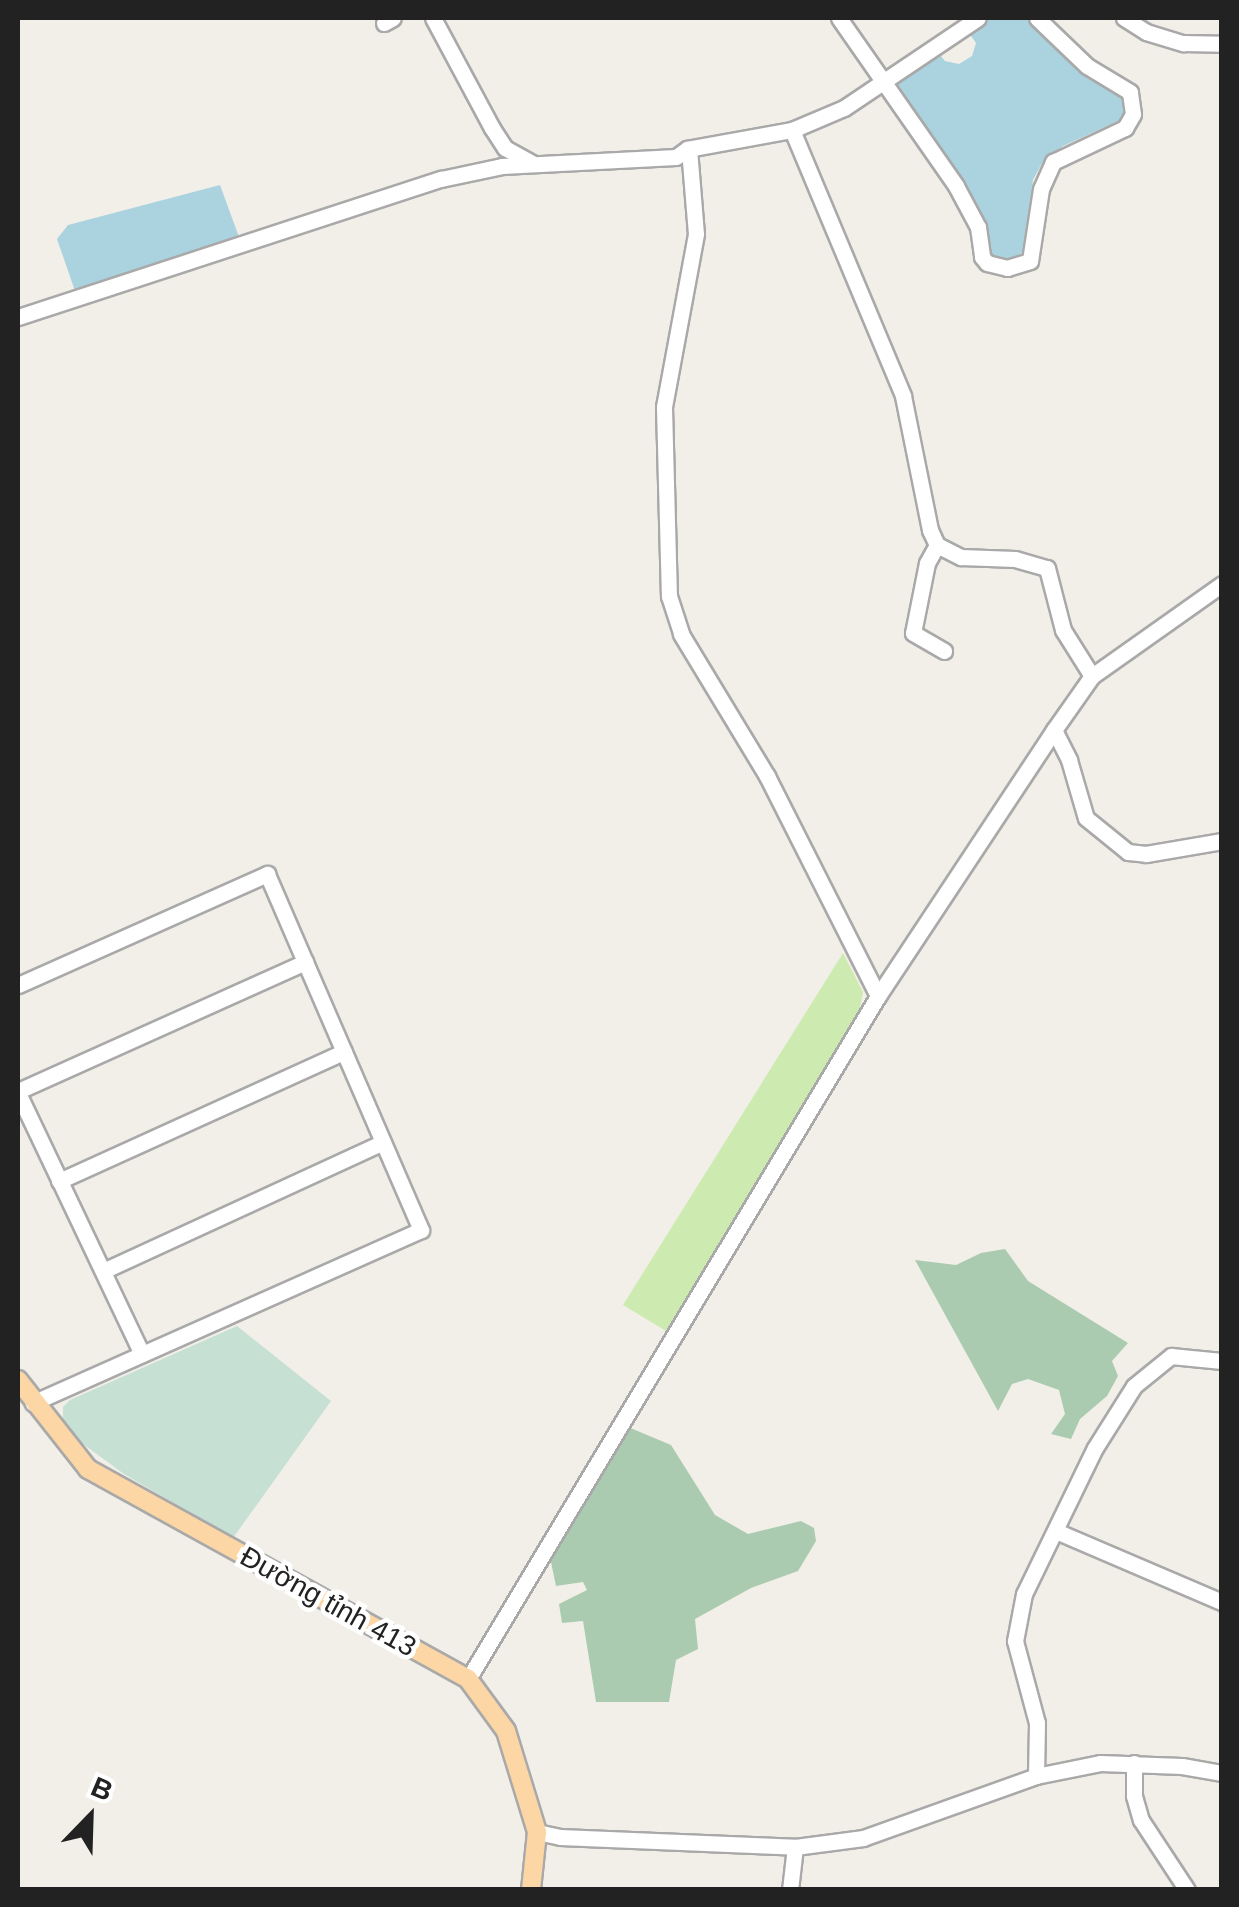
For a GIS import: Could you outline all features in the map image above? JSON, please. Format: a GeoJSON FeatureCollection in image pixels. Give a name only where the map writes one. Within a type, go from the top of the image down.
{"type":"FeatureCollection","features":[{"type":"Feature","properties":{"kind":"main road","name":"Đường tỉnh 413"},"geometry":{"type":"LineString","coordinates":[[18,1380],[88,1469],[468,1679],[506,1732],[536,1832],[531,1890]]}},
{"type":"Feature","properties":{"kind":"street"},"geometry":{"type":"LineString","coordinates":[[433,18],[505,148],[535,165]]}},
{"type":"Feature","properties":{"kind":"street"},"geometry":{"type":"LineString","coordinates":[[839,18],[956,186],[978,227],[982,257],[997,268],[1024,266],[1032,253],[1040,188],[1054,162],[1125,128],[1132,114],[1130,92],[1087,66],[1037,18]]}},
{"type":"Feature","properties":{"kind":"street"},"geometry":{"type":"LineString","coordinates":[[18,317],[441,178],[502,166],[676,157],[690,148],[792,130],[844,108],[880,80],[978,18]]}},
{"type":"Feature","properties":{"kind":"street"},"geometry":{"type":"LineString","coordinates":[[1124,18],[1146,32],[1183,43],[1222,44]]}},
{"type":"Feature","properties":{"kind":"street"},"geometry":{"type":"LineString","coordinates":[[792,130],[903,396],[930,530],[937,544],[961,557],[1015,559],[1047,568],[1063,630],[1092,676]]}},
{"type":"Feature","properties":{"kind":"street"},"geometry":{"type":"LineString","coordinates":[[690,148],[696,234],[664,407],[666,577],[671,608],[681,634],[767,776],[878,996]]}},
{"type":"Feature","properties":{"kind":"street"},"geometry":{"type":"LineString","coordinates":[[937,544],[927,562],[913,633],[944,652]]}},
{"type":"Feature","properties":{"kind":"street"},"geometry":{"type":"LineString","coordinates":[[468,1679],[878,996],[1054,730],[1092,676],[1222,584]]}},
{"type":"Feature","properties":{"kind":"street"},"geometry":{"type":"LineString","coordinates":[[1054,730],[1069,760],[1086,818],[1128,852],[1146,854],[1222,841]]}},
{"type":"Feature","properties":{"kind":"street"},"geometry":{"type":"LineString","coordinates":[[18,985],[266,874],[421,1230],[33,1403]]}},
{"type":"Feature","properties":{"kind":"street"},"geometry":{"type":"LineString","coordinates":[[142,1354],[18,1092],[305,962]]}},
{"type":"Feature","properties":{"kind":"street"},"geometry":{"type":"LineString","coordinates":[[60,1180],[344,1052]]}},
{"type":"Feature","properties":{"kind":"street"},"geometry":{"type":"LineString","coordinates":[[103,1271],[383,1142]]}},
{"type":"Feature","properties":{"kind":"street"},"geometry":{"type":"LineString","coordinates":[[1036,1776],[1036,1723],[1015,1641],[1024,1594],[1095,1448],[1134,1386],[1171,1356],[1222,1361]]}},
{"type":"Feature","properties":{"kind":"street"},"geometry":{"type":"LineString","coordinates":[[1056,1530],[1222,1602]]}},
{"type":"Feature","properties":{"kind":"street"},"geometry":{"type":"LineString","coordinates":[[536,1832],[560,1838],[796,1847],[863,1838],[1036,1776],[1100,1762],[1222,1773]]}},
{"type":"Feature","properties":{"kind":"street"},"geometry":{"type":"LineString","coordinates":[[1134,1763],[1134,1796],[1141,1820],[1187,1890]]}},
{"type":"Feature","properties":{"kind":"street"},"geometry":{"type":"LineString","coordinates":[[790,1890],[796,1847]]}},
{"type":"Feature","properties":{"kind":"green space"},"geometry":{"type":"Polygon","coordinates":[[[843,953],[863,992],[858,1020],[666,1331],[623,1305],[843,953]]]}},
{"type":"Feature","properties":{"kind":"green space"},"geometry":{"type":"Polygon","coordinates":[[[1005,1249],[1028,1281],[1128,1343],[1112,1361],[1118,1376],[1107,1396],[1080,1419],[1071,1439],[1051,1434],[1065,1414],[1059,1390],[1028,1379],[1012,1384],[998,1411],[915,1260],[956,1265],[981,1253],[1005,1249]]]}},
{"type":"Feature","properties":{"kind":"green space"},"geometry":{"type":"Polygon","coordinates":[[[237,1326],[331,1401],[233,1538],[124,1474],[68,1433],[63,1407],[70,1400],[237,1326]]]}},
{"type":"Feature","properties":{"kind":"green space"},"geometry":{"type":"Polygon","coordinates":[[[628,1427],[671,1445],[715,1515],[748,1534],[801,1521],[814,1528],[816,1541],[798,1571],[751,1588],[695,1619],[698,1649],[676,1660],[669,1702],[596,1702],[583,1621],[562,1623],[559,1604],[587,1590],[583,1582],[556,1586],[550,1557],[628,1427]]]}},
{"type":"Feature","properties":{"kind":"water"},"geometry":{"type":"Polygon","coordinates":[[[986,18],[1033,18],[1122,87],[1127,117],[1063,146],[1042,163],[1033,180],[1023,252],[1014,259],[988,261],[981,227],[891,86],[935,49],[945,61],[959,64],[972,56],[976,43],[966,29],[986,18]]]}},
{"type":"Feature","properties":{"kind":"water"},"geometry":{"type":"Polygon","coordinates":[[[220,185],[239,237],[75,291],[57,239],[68,225],[220,185]]]}}]}
